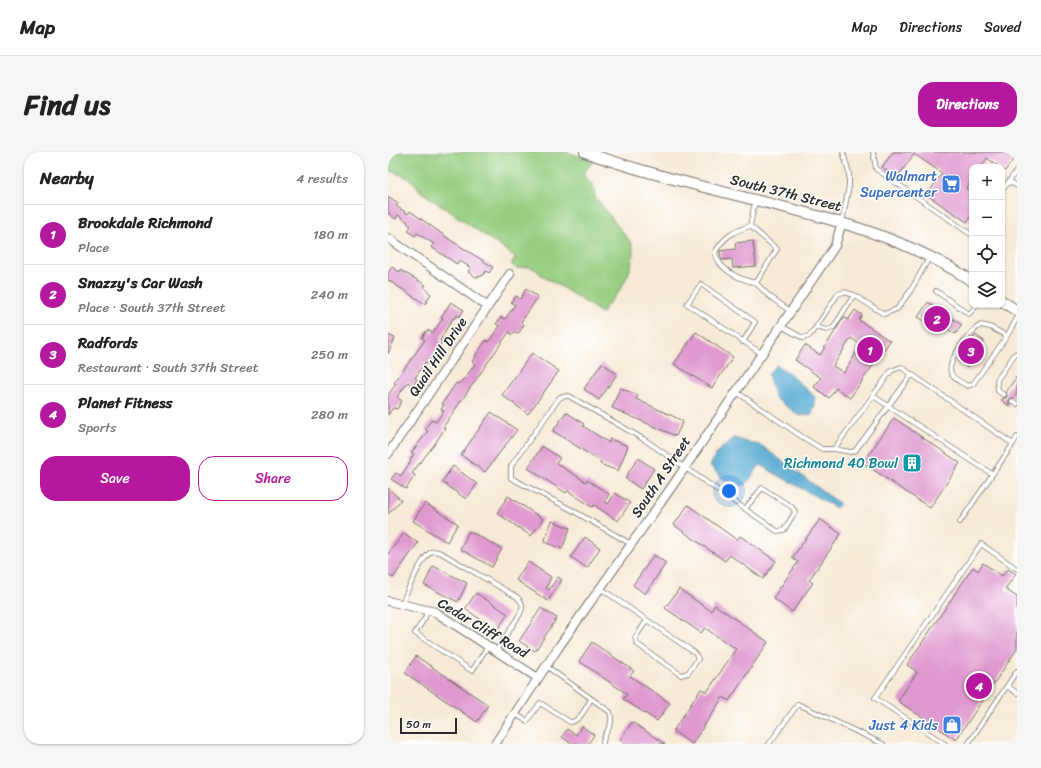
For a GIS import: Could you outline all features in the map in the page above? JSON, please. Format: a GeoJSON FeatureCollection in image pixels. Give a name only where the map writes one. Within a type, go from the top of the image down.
{"type":"FeatureCollection","features":[{"type":"Feature","properties":{"kind":"street","name":"South 37th Street"},"geometry":{"type":"LineString","coordinates":[[585,152],[694,184],[842,222],[890,238],[930,256],[969,279]]}},
{"type":"Feature","properties":{"kind":"street","name":"South A Street"},"geometry":{"type":"LineString","coordinates":[[495,744],[546,666],[835,246],[842,222]]}},
{"type":"Feature","properties":{"kind":"street"},"geometry":{"type":"LineString","coordinates":[[388,238],[487,306]]}},
{"type":"Feature","properties":{"kind":"street","name":"Quail Hill Drive"},"geometry":{"type":"LineString","coordinates":[[388,454],[510,274]]}},
{"type":"Feature","properties":{"kind":"street"},"geometry":{"type":"LineString","coordinates":[[1005,303],[1017,311]]}},
{"type":"Feature","properties":{"kind":"street","name":"Cedar Cliff Road"},"geometry":{"type":"LineString","coordinates":[[388,601],[428,610],[448,619],[538,678]]}},
{"type":"Feature","properties":{"kind":"lane"},"geometry":{"type":"LineString","coordinates":[[842,222],[849,186],[849,173],[843,152]]}},
{"type":"Feature","properties":{"kind":"lane"},"geometry":{"type":"LineString","coordinates":[[873,152],[876,169],[969,233]]}},
{"type":"Feature","properties":{"kind":"lane"},"geometry":{"type":"LineString","coordinates":[[1005,187],[1017,170]]}},
{"type":"Feature","properties":{"kind":"lane"},"geometry":{"type":"LineString","coordinates":[[1009,181],[1017,186]]}},
{"type":"Feature","properties":{"kind":"lane"},"geometry":{"type":"LineString","coordinates":[[750,226],[756,200]]}},
{"type":"Feature","properties":{"kind":"lane"},"geometry":{"type":"LineString","coordinates":[[750,226],[777,249],[756,283]]}},
{"type":"Feature","properties":{"kind":"lane"},"geometry":{"type":"LineString","coordinates":[[750,226],[734,231],[718,245],[715,253],[718,263],[740,279],[756,283],[769,296],[790,311]]}},
{"type":"Feature","properties":{"kind":"lane"},"geometry":{"type":"LineString","coordinates":[[780,325],[802,338],[809,336],[838,294],[844,292],[854,295],[884,314],[897,309],[911,290],[930,256]]}},
{"type":"Feature","properties":{"kind":"lane"},"geometry":{"type":"LineString","coordinates":[[743,342],[756,322],[701,284],[687,304],[743,342],[761,353]]}},
{"type":"Feature","properties":{"kind":"lane"},"geometry":{"type":"LineString","coordinates":[[936,291],[969,314],[974,308]]}},
{"type":"Feature","properties":{"kind":"lane"},"geometry":{"type":"LineString","coordinates":[[816,327],[827,330],[833,328],[854,295]]}},
{"type":"Feature","properties":{"kind":"lane"},"geometry":{"type":"LineString","coordinates":[[1007,336],[990,327],[981,325],[974,328],[950,364],[950,372],[953,377],[968,386],[973,384],[1007,336],[1017,318]]}},
{"type":"Feature","properties":{"kind":"lane"},"geometry":{"type":"LineString","coordinates":[[1004,395],[998,391],[997,380],[1017,353]]}},
{"type":"Feature","properties":{"kind":"lane"},"geometry":{"type":"LineString","coordinates":[[834,449],[891,371],[901,367],[1013,444]]}},
{"type":"Feature","properties":{"kind":"lane"},"geometry":{"type":"LineString","coordinates":[[735,391],[800,436],[822,449],[834,449],[850,452],[855,451],[912,374]]}},
{"type":"Feature","properties":{"kind":"lane"},"geometry":{"type":"LineString","coordinates":[[631,544],[570,509],[511,478],[512,466],[560,397],[569,396],[645,440],[745,509],[780,531],[784,530],[795,512],[792,507],[762,488],[745,509]]}},
{"type":"Feature","properties":{"kind":"lane"},"geometry":{"type":"LineString","coordinates":[[873,396],[992,474]]}},
{"type":"Feature","properties":{"kind":"lane"},"geometry":{"type":"LineString","coordinates":[[1012,401],[1017,404]]}},
{"type":"Feature","properties":{"kind":"lane"},"geometry":{"type":"LineString","coordinates":[[960,522],[1017,437]]}},
{"type":"Feature","properties":{"kind":"lane"},"geometry":{"type":"LineString","coordinates":[[945,744],[875,698],[981,544],[1017,569]]}},
{"type":"Feature","properties":{"kind":"lane"},"geometry":{"type":"LineString","coordinates":[[402,604],[408,587],[426,556],[431,552],[436,551],[443,554],[517,597],[522,603],[523,608],[520,614],[496,651]]}},
{"type":"Feature","properties":{"kind":"lane"},"geometry":{"type":"LineString","coordinates":[[600,588],[647,620],[695,653],[698,659],[688,673],[681,675],[637,644],[636,638],[647,620]]}},
{"type":"Feature","properties":{"kind":"lane"},"geometry":{"type":"LineString","coordinates":[[428,610],[425,618],[415,633],[472,671],[488,646]]}},
{"type":"Feature","properties":{"kind":"lane"},"geometry":{"type":"LineString","coordinates":[[546,666],[610,712],[612,718],[611,725],[603,738],[603,744]]}},
{"type":"Feature","properties":{"kind":"lane"},"geometry":{"type":"LineString","coordinates":[[968,744],[1017,671]]}},
{"type":"Feature","properties":{"kind":"lane"},"geometry":{"type":"LineString","coordinates":[[1007,686],[1017,693]]}},
{"type":"Feature","properties":{"kind":"lane"},"geometry":{"type":"LineString","coordinates":[[515,714],[527,721],[540,703],[570,722],[574,722],[578,719],[591,699]]}},
{"type":"Feature","properties":{"kind":"lane"},"geometry":{"type":"LineString","coordinates":[[769,744],[798,704],[883,744]]}},
{"type":"Feature","properties":{"kind":"green space"},"geometry":{"type":"Polygon","coordinates":[[[388,152],[567,152],[594,161],[583,173],[593,185],[595,197],[632,244],[632,262],[622,286],[602,313],[542,276],[533,268],[524,267],[517,269],[511,264],[516,258],[513,255],[420,191],[410,180],[402,175],[388,170],[388,152]]]}},
{"type":"Feature","properties":{"kind":"water"},"geometry":{"type":"Polygon","coordinates":[[[776,365],[788,372],[815,397],[815,406],[812,414],[800,416],[775,398],[768,374],[776,365]]]}},
{"type":"Feature","properties":{"kind":"water"},"geometry":{"type":"Polygon","coordinates":[[[734,438],[762,446],[840,504],[836,508],[760,465],[746,485],[731,486],[710,466],[717,452],[734,438]]]}},
{"type":"Feature","properties":{"kind":"building","name":"Walmart Supercenter"},"geometry":{"type":"Polygon","coordinates":[[[893,152],[1017,152],[1005,171],[1005,164],[995,164],[987,158],[983,164],[969,164],[969,184],[966,189],[969,191],[969,219],[967,222],[927,195],[942,173],[914,154],[897,178],[882,167],[893,152]]]}},
{"type":"Feature","properties":{"kind":"building"},"geometry":{"type":"Polygon","coordinates":[[[388,196],[398,203],[396,206],[408,214],[410,211],[452,241],[493,267],[489,273],[486,271],[482,276],[476,277],[468,272],[471,268],[459,260],[457,264],[431,247],[434,244],[417,233],[415,236],[408,231],[411,226],[407,223],[408,222],[398,215],[396,219],[388,213],[388,196]]]}},
{"type":"Feature","properties":{"kind":"building"},"geometry":{"type":"Polygon","coordinates":[[[753,241],[756,266],[733,268],[732,259],[722,260],[720,251],[736,249],[735,243],[753,241]]]}},
{"type":"Feature","properties":{"kind":"building"},"geometry":{"type":"Polygon","coordinates":[[[392,267],[426,285],[424,287],[431,294],[425,304],[388,280],[388,273],[392,267]]]}},
{"type":"Feature","properties":{"kind":"building"},"geometry":{"type":"Polygon","coordinates":[[[526,289],[538,297],[521,322],[524,325],[518,334],[514,332],[512,335],[509,332],[443,427],[445,428],[434,445],[412,473],[415,475],[406,489],[391,479],[396,473],[401,476],[411,461],[410,460],[414,454],[411,453],[428,431],[425,429],[432,419],[436,422],[444,411],[441,409],[444,405],[442,404],[456,383],[458,384],[466,377],[475,364],[472,362],[475,356],[486,340],[487,342],[490,340],[500,326],[496,324],[501,317],[505,319],[515,305],[511,302],[516,296],[520,299],[526,289]]]}},
{"type":"Feature","properties":{"kind":"building"},"geometry":{"type":"Polygon","coordinates":[[[451,302],[464,310],[459,317],[457,315],[454,319],[453,318],[442,336],[440,341],[442,342],[428,364],[425,362],[415,378],[417,379],[413,386],[408,382],[397,397],[402,401],[397,409],[393,408],[388,415],[388,395],[396,384],[394,383],[425,340],[422,338],[427,330],[433,333],[451,302]]]}},
{"type":"Feature","properties":{"kind":"building"},"geometry":{"type":"Polygon","coordinates":[[[928,302],[962,325],[955,334],[936,321],[932,326],[918,317],[928,302]]]}},
{"type":"Feature","properties":{"kind":"building"},"geometry":{"type":"Polygon","coordinates":[[[855,310],[862,315],[859,320],[890,341],[850,398],[836,388],[829,398],[814,387],[821,378],[795,360],[805,345],[820,355],[844,317],[848,320],[855,310]],[[851,338],[833,366],[844,373],[861,345],[851,338]]]}},
{"type":"Feature","properties":{"kind":"building"},"geometry":{"type":"Polygon","coordinates":[[[696,332],[733,357],[712,388],[674,364],[696,332]]]}},
{"type":"Feature","properties":{"kind":"building"},"geometry":{"type":"Polygon","coordinates":[[[388,335],[395,338],[388,354],[388,335]]]}},
{"type":"Feature","properties":{"kind":"building"},"geometry":{"type":"Polygon","coordinates":[[[975,335],[984,341],[967,367],[958,361],[975,335]]]}},
{"type":"Feature","properties":{"kind":"building"},"geometry":{"type":"Polygon","coordinates":[[[532,353],[559,371],[528,414],[502,395],[532,353]]]}},
{"type":"Feature","properties":{"kind":"building"},"geometry":{"type":"Polygon","coordinates":[[[602,363],[617,374],[599,400],[584,389],[602,363]]]}},
{"type":"Feature","properties":{"kind":"building"},"geometry":{"type":"Polygon","coordinates":[[[1017,376],[1017,393],[1014,398],[1009,399],[1009,406],[1001,400],[1007,397],[1006,392],[1017,376]]]}},
{"type":"Feature","properties":{"kind":"building"},"geometry":{"type":"Polygon","coordinates":[[[620,388],[638,395],[636,399],[683,421],[676,436],[612,408],[620,388]]]}},
{"type":"Feature","properties":{"kind":"building"},"geometry":{"type":"Polygon","coordinates":[[[491,412],[517,430],[485,472],[461,455],[491,412]]]}},
{"type":"Feature","properties":{"kind":"building"},"geometry":{"type":"Polygon","coordinates":[[[566,412],[584,424],[583,426],[609,443],[610,439],[628,446],[618,471],[600,464],[601,462],[553,431],[566,412]]]}},
{"type":"Feature","properties":{"kind":"building","name":"Richmond 40 Bowl"},"geometry":{"type":"Polygon","coordinates":[[[894,418],[960,463],[930,508],[863,463],[894,418]]]}},
{"type":"Feature","properties":{"kind":"building"},"geometry":{"type":"Polygon","coordinates":[[[542,446],[560,458],[556,463],[586,482],[587,480],[609,494],[605,502],[608,504],[615,493],[630,503],[618,521],[594,505],[592,507],[568,491],[566,493],[528,468],[542,446]]]}},
{"type":"Feature","properties":{"kind":"building"},"geometry":{"type":"Polygon","coordinates":[[[638,458],[654,469],[641,489],[625,478],[638,458]]]}},
{"type":"Feature","properties":{"kind":"building"},"geometry":{"type":"Polygon","coordinates":[[[453,466],[477,484],[466,499],[442,482],[453,466]]]}},
{"type":"Feature","properties":{"kind":"building"},"geometry":{"type":"Polygon","coordinates":[[[388,488],[401,500],[388,514],[388,488]]]}},
{"type":"Feature","properties":{"kind":"building"},"geometry":{"type":"Polygon","coordinates":[[[508,496],[543,519],[531,536],[497,513],[508,496]]]}},
{"type":"Feature","properties":{"kind":"building"},"geometry":{"type":"Polygon","coordinates":[[[425,503],[458,524],[447,542],[413,521],[425,503]]]}},
{"type":"Feature","properties":{"kind":"building"},"geometry":{"type":"Polygon","coordinates":[[[688,505],[737,540],[740,536],[776,561],[763,579],[730,555],[725,561],[674,525],[688,505]]]}},
{"type":"Feature","properties":{"kind":"building"},"geometry":{"type":"Polygon","coordinates":[[[820,519],[841,534],[809,580],[813,583],[792,612],[773,598],[798,562],[792,558],[820,519]]]}},
{"type":"Feature","properties":{"kind":"building"},"geometry":{"type":"Polygon","coordinates":[[[552,521],[570,528],[562,549],[544,542],[552,521]]]}},
{"type":"Feature","properties":{"kind":"building"},"geometry":{"type":"Polygon","coordinates":[[[469,531],[502,549],[492,567],[460,549],[469,531]]]}},
{"type":"Feature","properties":{"kind":"building"},"geometry":{"type":"Polygon","coordinates":[[[404,533],[418,543],[393,578],[388,575],[388,554],[404,533]]]}},
{"type":"Feature","properties":{"kind":"building"},"geometry":{"type":"Polygon","coordinates":[[[585,537],[600,548],[587,568],[571,557],[585,537]]]}},
{"type":"Feature","properties":{"kind":"building"},"geometry":{"type":"Polygon","coordinates":[[[654,555],[666,563],[645,594],[633,585],[654,555]]]}},
{"type":"Feature","properties":{"kind":"building"},"geometry":{"type":"Polygon","coordinates":[[[528,562],[551,577],[546,588],[549,590],[558,577],[562,580],[548,601],[516,580],[528,562]]]}},
{"type":"Feature","properties":{"kind":"building"},"geometry":{"type":"Polygon","coordinates":[[[983,563],[1002,576],[1008,569],[1016,574],[1005,589],[1017,597],[1017,649],[956,740],[898,701],[917,672],[907,665],[973,567],[978,571],[983,563]]]}},
{"type":"Feature","properties":{"kind":"building"},"geometry":{"type":"Polygon","coordinates":[[[433,566],[467,583],[458,602],[424,585],[433,566]]]}},
{"type":"Feature","properties":{"kind":"building"},"geometry":{"type":"Polygon","coordinates":[[[679,589],[711,611],[715,605],[768,642],[729,701],[723,697],[692,744],[673,731],[701,689],[707,692],[736,649],[705,628],[701,633],[665,608],[679,589]]]}},
{"type":"Feature","properties":{"kind":"building"},"geometry":{"type":"Polygon","coordinates":[[[476,593],[508,614],[497,630],[465,609],[476,593]]]}},
{"type":"Feature","properties":{"kind":"building"},"geometry":{"type":"Polygon","coordinates":[[[541,608],[557,618],[535,651],[519,641],[541,608]]]}},
{"type":"Feature","properties":{"kind":"building"},"geometry":{"type":"Polygon","coordinates":[[[592,642],[634,671],[630,676],[670,703],[657,721],[623,699],[627,694],[579,661],[592,642]]]}},
{"type":"Feature","properties":{"kind":"building"},"geometry":{"type":"Polygon","coordinates":[[[416,656],[488,705],[477,722],[405,673],[416,656]]]}},
{"type":"Feature","properties":{"kind":"building"},"geometry":{"type":"Polygon","coordinates":[[[632,722],[665,744],[626,744],[620,740],[632,722]]]}},
{"type":"Feature","properties":{"kind":"building"},"geometry":{"type":"Polygon","coordinates":[[[582,726],[594,735],[588,744],[572,744],[562,737],[567,729],[576,735],[582,726]]]}},
{"type":"Feature","properties":{"kind":"place","name":"Walmart Supercenter"},"geometry":{"type":"Point","coordinates":[951,184]}},
{"type":"Feature","properties":{"kind":"place","name":"Snazzy's Car Wash"},"geometry":{"type":"Point","coordinates":[937,319]}},
{"type":"Feature","properties":{"kind":"place","name":"Brookdale Richmond"},"geometry":{"type":"Point","coordinates":[870,350]}},
{"type":"Feature","properties":{"kind":"place","name":"Radfords"},"geometry":{"type":"Point","coordinates":[971,351]}},
{"type":"Feature","properties":{"kind":"place","name":"Richmond 40 Bowl"},"geometry":{"type":"Point","coordinates":[912,463]}},
{"type":"Feature","properties":{"kind":"place","name":"Planet Fitness"},"geometry":{"type":"Point","coordinates":[979,686]}},
{"type":"Feature","properties":{"kind":"place","name":"Just 4 Kids"},"geometry":{"type":"Point","coordinates":[952,725]}}]}
